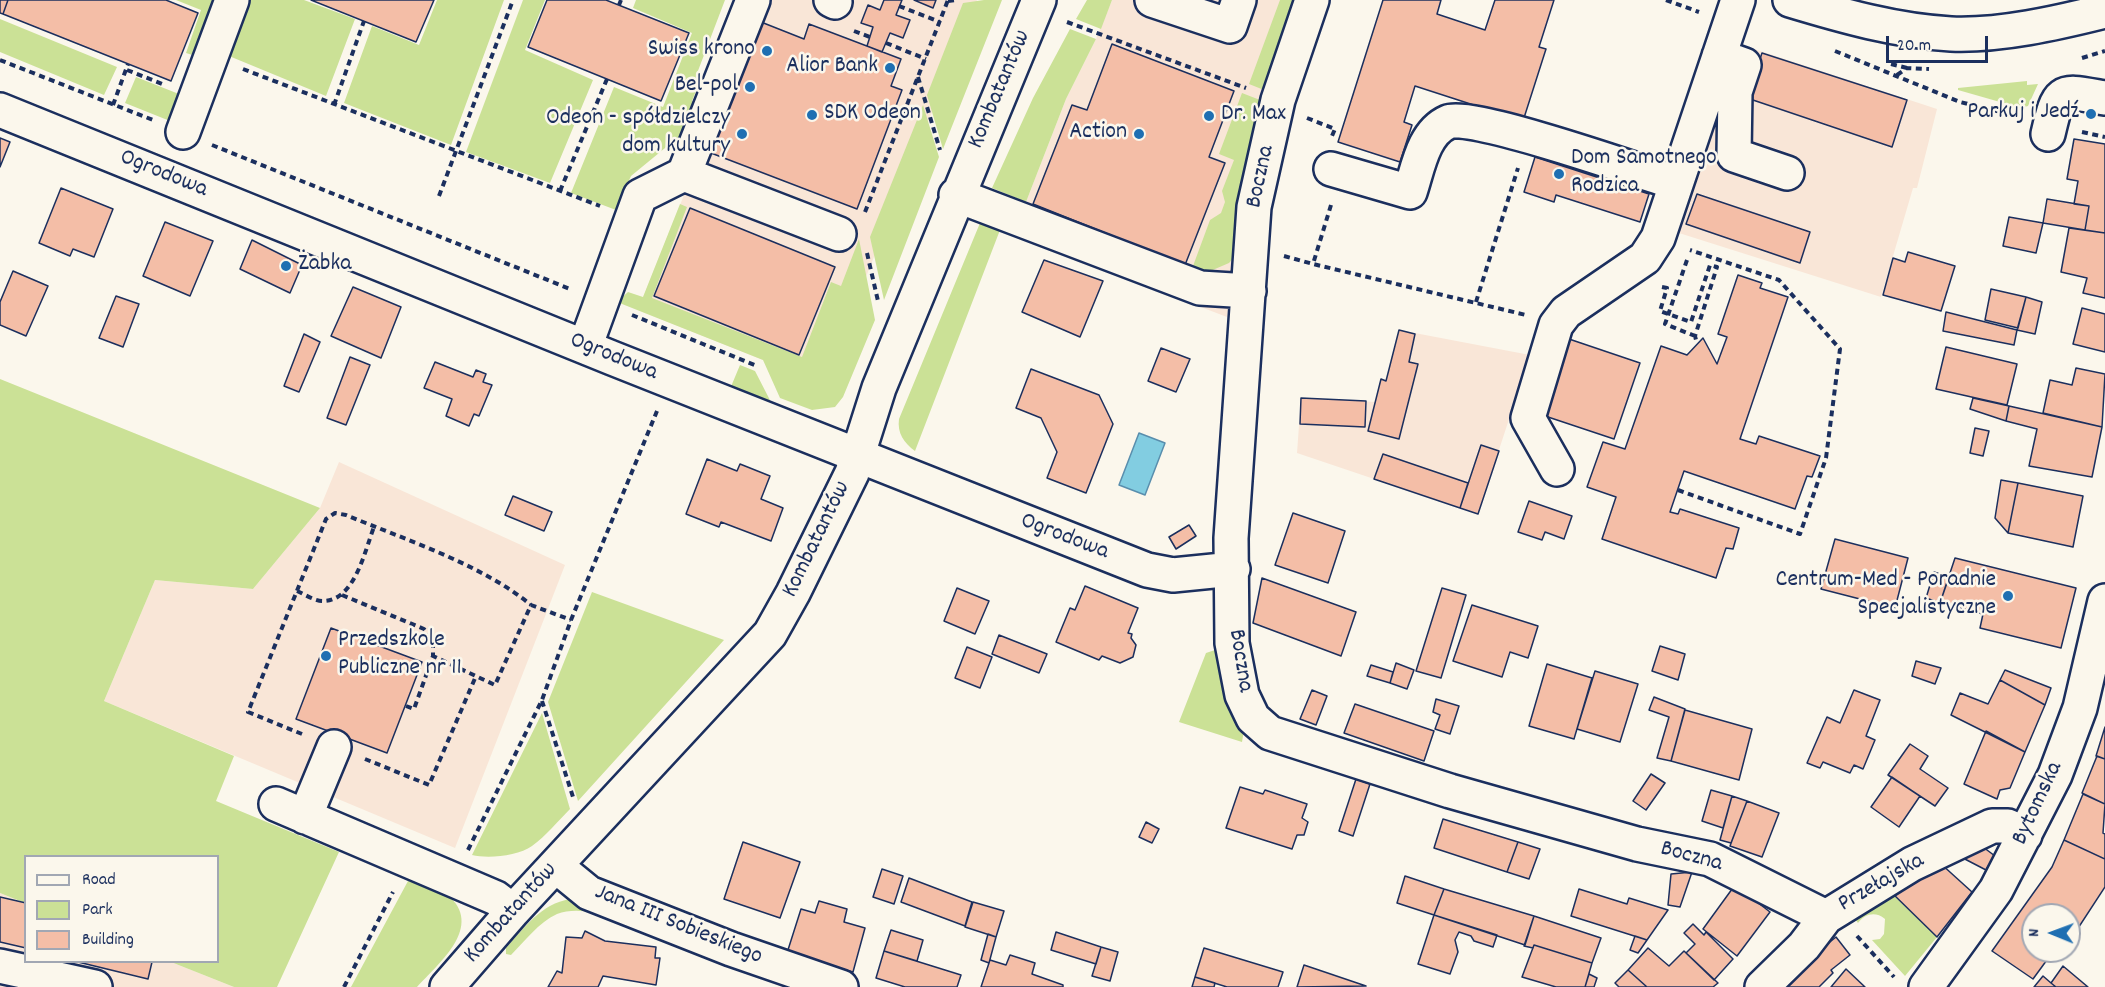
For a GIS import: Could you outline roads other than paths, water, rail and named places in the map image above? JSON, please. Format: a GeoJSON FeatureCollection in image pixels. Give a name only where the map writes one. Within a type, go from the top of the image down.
{"type":"FeatureCollection","features":[{"type":"Feature","properties":{"kind":"street"},"geometry":{"type":"LineString","coordinates":[[183,132],[232,0]]}},
{"type":"Feature","properties":{"kind":"street"},"geometry":{"type":"LineString","coordinates":[[585,347],[640,196],[684,174],[753,0]]}},
{"type":"Feature","properties":{"kind":"street","name":"Kombatantów"},"geometry":{"type":"LineString","coordinates":[[447,987],[513,911],[770,634],[852,473],[879,388],[956,195],[1039,0]]}},
{"type":"Feature","properties":{"kind":"street"},"geometry":{"type":"LineString","coordinates":[[1152,0],[1230,26],[1239,0]]}},
{"type":"Feature","properties":{"kind":"street","name":"Boczna"},"geometry":{"type":"LineString","coordinates":[[1312,0],[1278,100],[1254,207],[1250,291],[1231,538],[1232,643],[1242,695],[1253,718],[1270,734],[1450,791],[1615,838],[1710,859],[1826,917]]}},
{"type":"Feature","properties":{"kind":"street"},"geometry":{"type":"LineString","coordinates":[[1557,469],[1528,418],[1556,325],[1566,312],[1645,258],[1658,238],[1738,0]]}},
{"type":"Feature","properties":{"kind":"street"},"geometry":{"type":"LineString","coordinates":[[1790,0],[1854,19],[1953,34],[2050,24],[2105,11]]}},
{"type":"Feature","properties":{"kind":"street"},"geometry":{"type":"LineString","coordinates":[[1719,56],[1744,65],[1735,92],[1734,155],[1787,173]]}},
{"type":"Feature","properties":{"kind":"street"},"geometry":{"type":"LineString","coordinates":[[2048,134],[2054,104],[2059,97],[2075,93],[2105,98]]}},
{"type":"Feature","properties":{"kind":"street","name":"Ogrodowa"},"geometry":{"type":"LineString","coordinates":[[0,110],[585,347],[1147,570],[1173,575],[1233,569]]}},
{"type":"Feature","properties":{"kind":"street"},"geometry":{"type":"LineString","coordinates":[[1331,169],[1410,192],[1424,150],[1434,131],[1449,121],[1463,119],[1547,142],[1676,183]]}},
{"type":"Feature","properties":{"kind":"street"},"geometry":{"type":"LineString","coordinates":[[684,174],[850,229]]}},
{"type":"Feature","properties":{"kind":"street"},"geometry":{"type":"LineString","coordinates":[[956,195],[1200,288],[1250,291]]}},
{"type":"Feature","properties":{"kind":"street","name":"Bytomska"},"geometry":{"type":"LineString","coordinates":[[1926,987],[1996,890],[2055,774],[2080,708],[2105,600]]}},
{"type":"Feature","properties":{"kind":"street"},"geometry":{"type":"LineString","coordinates":[[334,747],[291,811],[496,898],[513,911]]}},
{"type":"Feature","properties":{"kind":"street","name":"Przełajska"},"geometry":{"type":"LineString","coordinates":[[1762,987],[1804,946],[1826,917],[1912,864],[1992,826],[2008,826],[2025,835]]}},
{"type":"Feature","properties":{"kind":"street","name":"Jana III Sobieskiego"},"geometry":{"type":"LineString","coordinates":[[556,866],[589,893],[731,949],[840,987]]}},
{"type":"Feature","properties":{"kind":"street"},"geometry":{"type":"LineString","coordinates":[[1,968],[95,987]]}},
{"type":"Feature","properties":{"kind":"water"},"geometry":{"type":"Polygon","coordinates":[[[1139,433],[1165,443],[1145,495],[1119,485],[1139,433]]]}},
{"type":"Feature","properties":{"kind":"place","name":"Swiss krono"},"geometry":{"type":"Point","coordinates":[767,51]}},
{"type":"Feature","properties":{"kind":"place","name":"Alior Bank"},"geometry":{"type":"Point","coordinates":[890,68]}},
{"type":"Feature","properties":{"kind":"place","name":"Bel-pol"},"geometry":{"type":"Point","coordinates":[750,87]}},
{"type":"Feature","properties":{"kind":"place","name":"Parkuj i Jedź"},"geometry":{"type":"Point","coordinates":[2091,114]}},
{"type":"Feature","properties":{"kind":"place","name":"SDK Odeon"},"geometry":{"type":"Point","coordinates":[812,115]}},
{"type":"Feature","properties":{"kind":"place","name":"Dr. Max"},"geometry":{"type":"Point","coordinates":[1209,116]}},
{"type":"Feature","properties":{"kind":"place","name":"Odeon - spółdzielczy dom kultury"},"geometry":{"type":"Point","coordinates":[742,134]}},
{"type":"Feature","properties":{"kind":"place","name":"Action"},"geometry":{"type":"Point","coordinates":[1139,134]}},
{"type":"Feature","properties":{"kind":"place","name":"Dom Samotnego Rodzica"},"geometry":{"type":"Point","coordinates":[1559,174]}},
{"type":"Feature","properties":{"kind":"place","name":"Żabka"},"geometry":{"type":"Point","coordinates":[286,266]}},
{"type":"Feature","properties":{"kind":"place","name":"Centrum-Med - Poradnie Specjalistyczne"},"geometry":{"type":"Point","coordinates":[2008,596]}},
{"type":"Feature","properties":{"kind":"place","name":"Przedszkole Publiczne nr 11"},"geometry":{"type":"Point","coordinates":[326,656]}}]}
